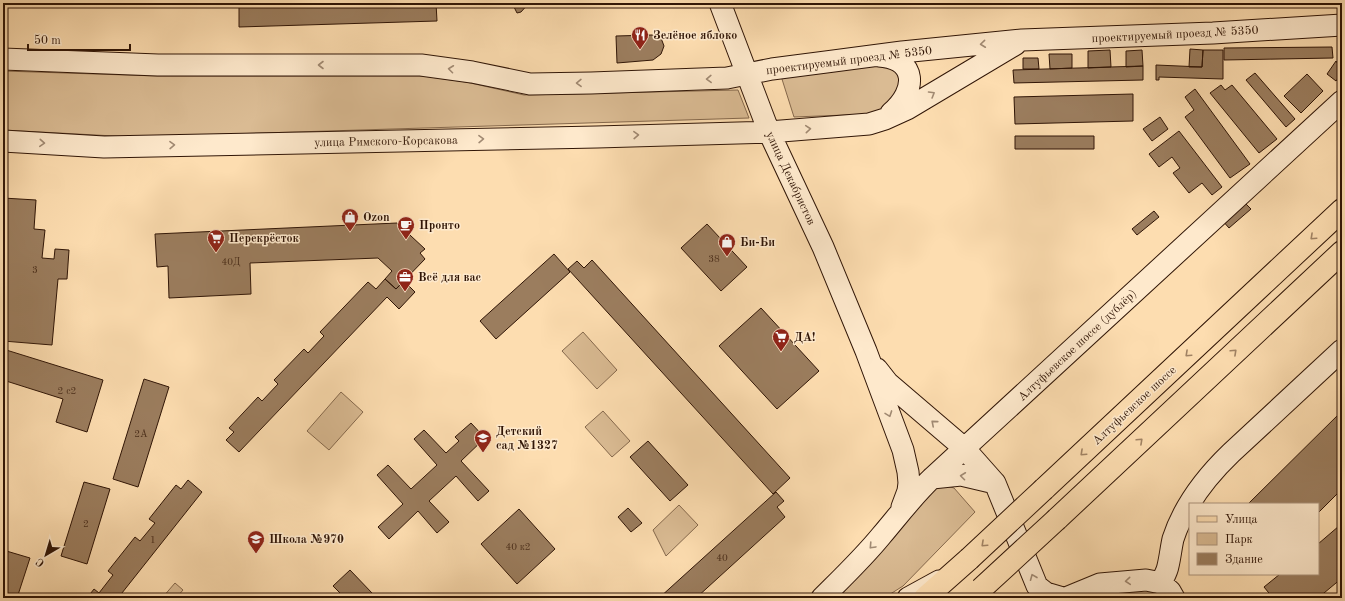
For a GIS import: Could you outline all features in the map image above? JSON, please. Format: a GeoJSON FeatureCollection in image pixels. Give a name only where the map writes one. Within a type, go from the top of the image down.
{"type":"FeatureCollection","features":[{"type":"Feature","properties":{"kind":"main road","name":"Алтуфьевское шоссе"},"geometry":{"type":"LineString","coordinates":[[925,598],[1044,490],[1342,210]]}},
{"type":"Feature","properties":{"kind":"main road"},"geometry":{"type":"LineString","coordinates":[[976,593],[1342,252]]}},
{"type":"Feature","properties":{"kind":"street","name":"улица Декабристов"},"geometry":{"type":"LineString","coordinates":[[720,3],[769,132],[823,247],[866,351],[903,450],[908,472],[908,491],[897,516]]}},
{"type":"Feature","properties":{"kind":"street","name":"проектируемый проезд № 5350"},"geometry":{"type":"LineString","coordinates":[[748,74],[772,68],[876,55],[1022,40],[1213,33],[1337,26]]}},
{"type":"Feature","properties":{"kind":"street","name":"проектируемый проезд № 5350"},"geometry":{"type":"LineString","coordinates":[[769,132],[868,124],[885,119],[907,109],[1022,40]]}},
{"type":"Feature","properties":{"kind":"street"},"geometry":{"type":"LineString","coordinates":[[876,55],[889,56],[898,62],[906,69],[910,78],[910,86],[906,97],[899,107],[885,119]]}},
{"type":"Feature","properties":{"kind":"street"},"geometry":{"type":"LineString","coordinates":[[3,59],[158,65],[421,65],[472,72],[530,84],[727,78],[748,74]]}},
{"type":"Feature","properties":{"kind":"street","name":"Алтуфьевское шоссе (дублёр)"},"geometry":{"type":"LineString","coordinates":[[822,598],[880,537],[918,492],[932,478],[1342,101]]}},
{"type":"Feature","properties":{"kind":"street","name":"улица Римского-Корсакова"},"geometry":{"type":"LineString","coordinates":[[3,141],[104,147],[769,132]]}},
{"type":"Feature","properties":{"kind":"street"},"geometry":{"type":"LineString","coordinates":[[1190,503],[1200,486],[1214,469],[1342,350]]}},
{"type":"Feature","properties":{"kind":"street","name":"улица Декабристов"},"geometry":{"type":"LineString","coordinates":[[866,351],[888,382],[964,448],[995,483],[1037,586],[1046,593],[1063,598]]}},
{"type":"Feature","properties":{"kind":"street"},"geometry":{"type":"LineString","coordinates":[[932,478],[961,475],[995,483]]}},
{"type":"Feature","properties":{"kind":"street"},"geometry":{"type":"LineString","coordinates":[[1066,598],[1100,584],[1146,580],[1168,591],[1168,568],[1173,540],[1189,504]]}},
{"type":"Feature","properties":{"kind":"street"},"geometry":{"type":"LineString","coordinates":[[908,598],[952,574]]}},
{"type":"Feature","properties":{"kind":"green space"},"geometry":{"type":"Polygon","coordinates":[[[883,60],[904,74],[889,107],[870,114],[794,117],[781,76],[883,60]]]}},
{"type":"Feature","properties":{"kind":"green space"},"geometry":{"type":"Polygon","coordinates":[[[3,71],[157,76],[423,76],[466,82],[524,95],[738,90],[749,118],[133,137],[3,130],[3,71]]]}},
{"type":"Feature","properties":{"kind":"green space"},"geometry":{"type":"Polygon","coordinates":[[[583,332],[617,370],[597,389],[562,351],[583,332]]]}},
{"type":"Feature","properties":{"kind":"green space"},"geometry":{"type":"Polygon","coordinates":[[[341,392],[363,412],[329,450],[307,431],[341,392]]]}},
{"type":"Feature","properties":{"kind":"green space"},"geometry":{"type":"Polygon","coordinates":[[[603,411],[630,441],[612,457],[585,427],[603,411]]]}},
{"type":"Feature","properties":{"kind":"green space"},"geometry":{"type":"Polygon","coordinates":[[[943,485],[954,488],[975,512],[903,586],[884,598],[832,598],[927,492],[943,485]]]}},
{"type":"Feature","properties":{"kind":"green space"},"geometry":{"type":"Polygon","coordinates":[[[679,505],[698,525],[666,556],[653,530],[679,505]]]}},
{"type":"Feature","properties":{"kind":"green space"},"geometry":{"type":"Polygon","coordinates":[[[175,583],[183,590],[176,598],[162,598],[175,583]]]}},
{"type":"Feature","properties":{"kind":"building"},"geometry":{"type":"Polygon","coordinates":[[[239,3],[436,3],[437,21],[239,27],[239,3]]]}},
{"type":"Feature","properties":{"kind":"building"},"geometry":{"type":"Polygon","coordinates":[[[512,3],[529,3],[521,12],[517,13],[512,3]]]}},
{"type":"Feature","properties":{"kind":"building","name":"Зелёное яблоко"},"geometry":{"type":"Polygon","coordinates":[[[652,35],[661,38],[664,46],[661,54],[653,60],[617,63],[616,36],[652,35]]]}},
{"type":"Feature","properties":{"kind":"building"},"geometry":{"type":"Polygon","coordinates":[[[1332,47],[1333,58],[1224,60],[1224,48],[1332,47]]]}},
{"type":"Feature","properties":{"kind":"building"},"geometry":{"type":"Polygon","coordinates":[[[1190,49],[1203,50],[1202,67],[1189,67],[1190,49]]]}},
{"type":"Feature","properties":{"kind":"building"},"geometry":{"type":"Polygon","coordinates":[[[1110,50],[1111,67],[1088,68],[1088,51],[1110,50]]]}},
{"type":"Feature","properties":{"kind":"building"},"geometry":{"type":"Polygon","coordinates":[[[1142,50],[1143,66],[1126,67],[1126,51],[1142,50]]]}},
{"type":"Feature","properties":{"kind":"building"},"geometry":{"type":"Polygon","coordinates":[[[1203,50],[1223,50],[1223,79],[1159,77],[1159,80],[1156,80],[1156,65],[1202,67],[1203,50]]]}},
{"type":"Feature","properties":{"kind":"building"},"geometry":{"type":"Polygon","coordinates":[[[1049,54],[1072,54],[1072,68],[1050,69],[1049,54]]]}},
{"type":"Feature","properties":{"kind":"building"},"geometry":{"type":"Polygon","coordinates":[[[1023,58],[1038,58],[1039,69],[1023,69],[1023,58]]]}},
{"type":"Feature","properties":{"kind":"building"},"geometry":{"type":"Polygon","coordinates":[[[1336,61],[1342,70],[1342,73],[1336,81],[1327,74],[1336,61]]]}},
{"type":"Feature","properties":{"kind":"building"},"geometry":{"type":"Polygon","coordinates":[[[1143,66],[1143,80],[1014,83],[1013,70],[1143,66]]]}},
{"type":"Feature","properties":{"kind":"building"},"geometry":{"type":"Polygon","coordinates":[[[1255,73],[1295,119],[1286,127],[1246,80],[1255,73]]]}},
{"type":"Feature","properties":{"kind":"building"},"geometry":{"type":"Polygon","coordinates":[[[1307,74],[1323,91],[1301,113],[1284,96],[1307,74]]]}},
{"type":"Feature","properties":{"kind":"building"},"geometry":{"type":"Polygon","coordinates":[[[1221,85],[1225,90],[1232,85],[1277,139],[1259,153],[1210,93],[1221,85]]]}},
{"type":"Feature","properties":{"kind":"building"},"geometry":{"type":"Polygon","coordinates":[[[1195,89],[1250,164],[1230,178],[1185,117],[1194,110],[1185,97],[1195,89]]]}},
{"type":"Feature","properties":{"kind":"building"},"geometry":{"type":"Polygon","coordinates":[[[1133,94],[1133,121],[1015,124],[1014,97],[1133,94]]]}},
{"type":"Feature","properties":{"kind":"building"},"geometry":{"type":"Polygon","coordinates":[[[1160,117],[1168,129],[1152,141],[1143,129],[1160,117]]]}},
{"type":"Feature","properties":{"kind":"building"},"geometry":{"type":"Polygon","coordinates":[[[1179,131],[1222,187],[1212,195],[1202,183],[1189,193],[1173,173],[1180,168],[1172,157],[1159,167],[1149,154],[1179,131]]]}},
{"type":"Feature","properties":{"kind":"building"},"geometry":{"type":"Polygon","coordinates":[[[1015,136],[1094,136],[1094,149],[1015,149],[1015,136]]]}},
{"type":"Feature","properties":{"kind":"building"},"geometry":{"type":"Polygon","coordinates":[[[3,198],[36,200],[34,229],[45,230],[42,258],[54,259],[55,249],[69,250],[67,279],[58,279],[52,345],[3,341],[3,198]]]}},
{"type":"Feature","properties":{"kind":"building"},"geometry":{"type":"Polygon","coordinates":[[[1243,201],[1251,209],[1229,228],[1222,220],[1243,201]]]}},
{"type":"Feature","properties":{"kind":"building"},"geometry":{"type":"Polygon","coordinates":[[[1154,211],[1159,217],[1137,235],[1132,229],[1154,211]]]}},
{"type":"Feature","properties":{"kind":"building"},"geometry":{"type":"Polygon","coordinates":[[[397,223],[425,249],[420,253],[425,259],[396,289],[385,279],[392,271],[378,258],[250,263],[251,294],[169,298],[168,266],[157,267],[155,234],[397,223]]]}},
{"type":"Feature","properties":{"kind":"building"},"geometry":{"type":"Polygon","coordinates":[[[707,224],[747,267],[721,291],[681,248],[707,224]]]}},
{"type":"Feature","properties":{"kind":"building"},"geometry":{"type":"Polygon","coordinates":[[[554,254],[570,272],[496,339],[480,321],[554,254]]]}},
{"type":"Feature","properties":{"kind":"building"},"geometry":{"type":"Polygon","coordinates":[[[592,260],[790,478],[773,494],[568,269],[577,261],[584,268],[592,260]]]}},
{"type":"Feature","properties":{"kind":"building"},"geometry":{"type":"Polygon","coordinates":[[[385,279],[396,289],[404,281],[415,292],[399,309],[387,297],[239,452],[226,440],[234,432],[229,428],[258,397],[262,401],[278,384],[274,380],[304,349],[308,353],[324,336],[320,332],[368,282],[376,289],[385,279]]]}},
{"type":"Feature","properties":{"kind":"building"},"geometry":{"type":"Polygon","coordinates":[[[761,308],[819,371],[777,409],[719,346],[761,308]]]}},
{"type":"Feature","properties":{"kind":"building"},"geometry":{"type":"Polygon","coordinates":[[[3,349],[103,380],[87,432],[56,422],[63,399],[3,380],[3,349]]]}},
{"type":"Feature","properties":{"kind":"building"},"geometry":{"type":"Polygon","coordinates":[[[144,379],[169,387],[138,487],[113,479],[144,379]]]}},
{"type":"Feature","properties":{"kind":"building"},"geometry":{"type":"Polygon","coordinates":[[[1342,411],[1342,489],[1319,512],[1319,503],[1249,503],[1342,411]]]}},
{"type":"Feature","properties":{"kind":"building"},"geometry":{"type":"Polygon","coordinates":[[[471,423],[485,438],[461,461],[489,491],[478,501],[456,476],[429,501],[449,522],[437,533],[418,511],[389,539],[378,527],[403,504],[377,475],[388,465],[411,489],[437,465],[414,439],[424,430],[446,453],[459,441],[455,437],[471,423]]]}},
{"type":"Feature","properties":{"kind":"building"},"geometry":{"type":"Polygon","coordinates":[[[648,441],[688,485],[670,501],[630,457],[648,441]]]}},
{"type":"Feature","properties":{"kind":"building"},"geometry":{"type":"Polygon","coordinates":[[[188,480],[202,492],[118,598],[87,598],[94,589],[99,593],[113,575],[108,571],[135,537],[140,541],[155,523],[149,519],[176,485],[181,489],[188,480]]]}},
{"type":"Feature","properties":{"kind":"building"},"geometry":{"type":"Polygon","coordinates":[[[84,482],[110,489],[87,564],[61,556],[84,482]]]}},
{"type":"Feature","properties":{"kind":"building"},"geometry":{"type":"Polygon","coordinates":[[[776,492],[784,501],[777,507],[785,517],[696,598],[659,598],[776,492]]]}},
{"type":"Feature","properties":{"kind":"building"},"geometry":{"type":"Polygon","coordinates":[[[628,508],[642,523],[631,532],[618,517],[628,508]]]}},
{"type":"Feature","properties":{"kind":"building"},"geometry":{"type":"Polygon","coordinates":[[[519,509],[555,549],[517,584],[481,544],[519,509]]]}},
{"type":"Feature","properties":{"kind":"building"},"geometry":{"type":"Polygon","coordinates":[[[1339,526],[1342,530],[1342,578],[1318,598],[1273,598],[1264,587],[1279,575],[1319,575],[1319,543],[1339,526]]]}},
{"type":"Feature","properties":{"kind":"building"},"geometry":{"type":"Polygon","coordinates":[[[3,550],[30,558],[17,598],[3,594],[3,550]]]}},
{"type":"Feature","properties":{"kind":"building"},"geometry":{"type":"Polygon","coordinates":[[[350,570],[372,593],[367,598],[345,598],[333,586],[350,570]]]}},
{"type":"Feature","properties":{"kind":"place","name":"Зелёное яблоко"},"geometry":{"type":"Point","coordinates":[640,50]}},
{"type":"Feature","properties":{"kind":"place","name":"Ozon"},"geometry":{"type":"Point","coordinates":[350,232]}},
{"type":"Feature","properties":{"kind":"place","name":"Пронто"},"geometry":{"type":"Point","coordinates":[406,240]}},
{"type":"Feature","properties":{"kind":"place","name":"Перекрёсток"},"geometry":{"type":"Point","coordinates":[216,253]}},
{"type":"Feature","properties":{"kind":"place","name":"Би-Би"},"geometry":{"type":"Point","coordinates":[727,257]}},
{"type":"Feature","properties":{"kind":"place","name":"Всё для вас"},"geometry":{"type":"Point","coordinates":[405,292]}},
{"type":"Feature","properties":{"kind":"place","name":"ДА!"},"geometry":{"type":"Point","coordinates":[781,352]}},
{"type":"Feature","properties":{"kind":"place","name":"Детский сад №1327"},"geometry":{"type":"Point","coordinates":[483,453]}},
{"type":"Feature","properties":{"kind":"place","name":"Школа №970"},"geometry":{"type":"Point","coordinates":[256,554]}}]}
